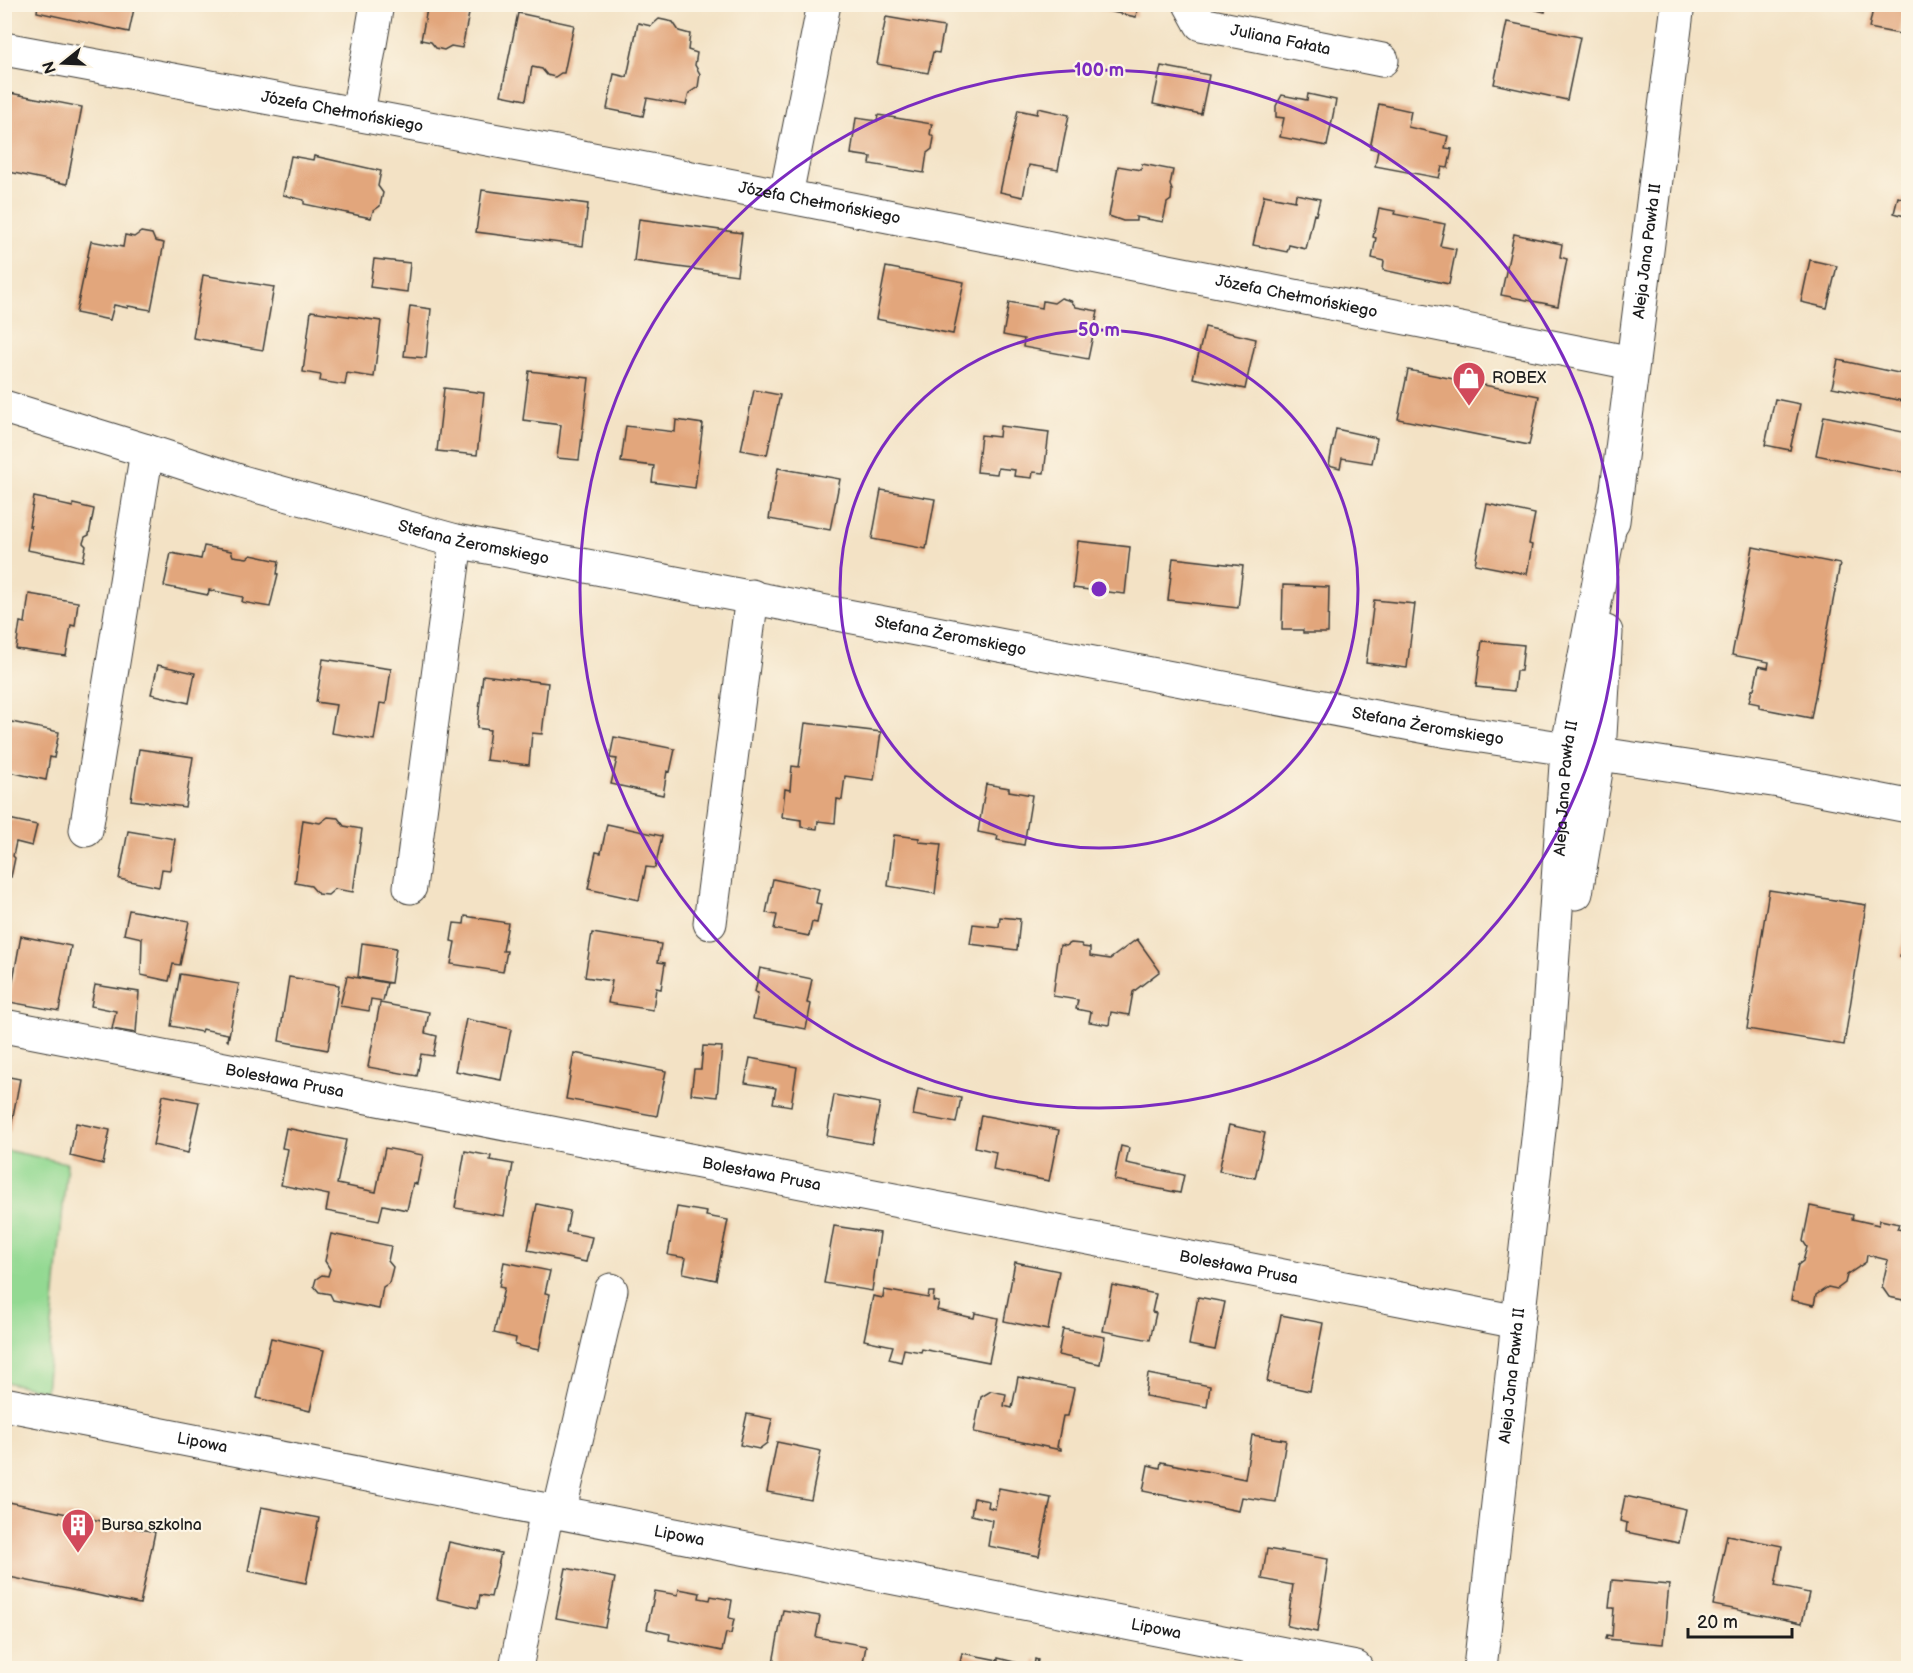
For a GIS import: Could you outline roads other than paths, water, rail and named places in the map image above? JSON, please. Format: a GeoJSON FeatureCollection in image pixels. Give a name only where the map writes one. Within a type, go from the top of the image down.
{"type":"FeatureCollection","features":[{"type":"Feature","properties":{"kind":"street"},"geometry":{"type":"LineString","coordinates":[[358,113],[377,4]]}},
{"type":"Feature","properties":{"kind":"street"},"geometry":{"type":"LineString","coordinates":[[786,195],[825,4]]}},
{"type":"Feature","properties":{"kind":"street","name":"Juliana Fałata"},"geometry":{"type":"LineString","coordinates":[[1190,4],[1201,24],[1382,60]]}},
{"type":"Feature","properties":{"kind":"street","name":"Aleja Jana Pawła II"},"geometry":{"type":"LineString","coordinates":[[1544,1084],[1599,753],[1615,498],[1678,4]]}},
{"type":"Feature","properties":{"kind":"street","name":"Józefa Chełmońskiego"},"geometry":{"type":"LineString","coordinates":[[4,49],[358,113],[786,195],[1632,363]]}},
{"type":"Feature","properties":{"kind":"street","name":"Stefana Żeromskiego"},"geometry":{"type":"LineString","coordinates":[[4,407],[242,482],[456,541],[1448,731],[1779,781],[1908,806]]}},
{"type":"Feature","properties":{"kind":"street"},"geometry":{"type":"LineString","coordinates":[[86,830],[147,451]]}},
{"type":"Feature","properties":{"kind":"street","name":"Aleja Jana Pawła II"},"geometry":{"type":"LineString","coordinates":[[1480,1668],[1544,1084],[1567,750],[1615,498]]}},
{"type":"Feature","properties":{"kind":"street"},"geometry":{"type":"LineString","coordinates":[[410,887],[456,541]]}},
{"type":"Feature","properties":{"kind":"street"},"geometry":{"type":"LineString","coordinates":[[710,923],[752,596]]}},
{"type":"Feature","properties":{"kind":"street","name":"Bolesława Prusa"},"geometry":{"type":"LineString","coordinates":[[4,1026],[1518,1322]]}},
{"type":"Feature","properties":{"kind":"street"},"geometry":{"type":"LineString","coordinates":[[516,1668],[553,1511],[611,1290]]}},
{"type":"Feature","properties":{"kind":"street","name":"Lipowa"},"geometry":{"type":"LineString","coordinates":[[4,1404],[1356,1668]]}},
{"type":"Feature","properties":{"kind":"place","name":"ROBEX"},"geometry":{"type":"Point","coordinates":[1469,407]}},
{"type":"Feature","properties":{"kind":"place","name":"Bursa szkolna"},"geometry":{"type":"Point","coordinates":[78,1554]}}]}
